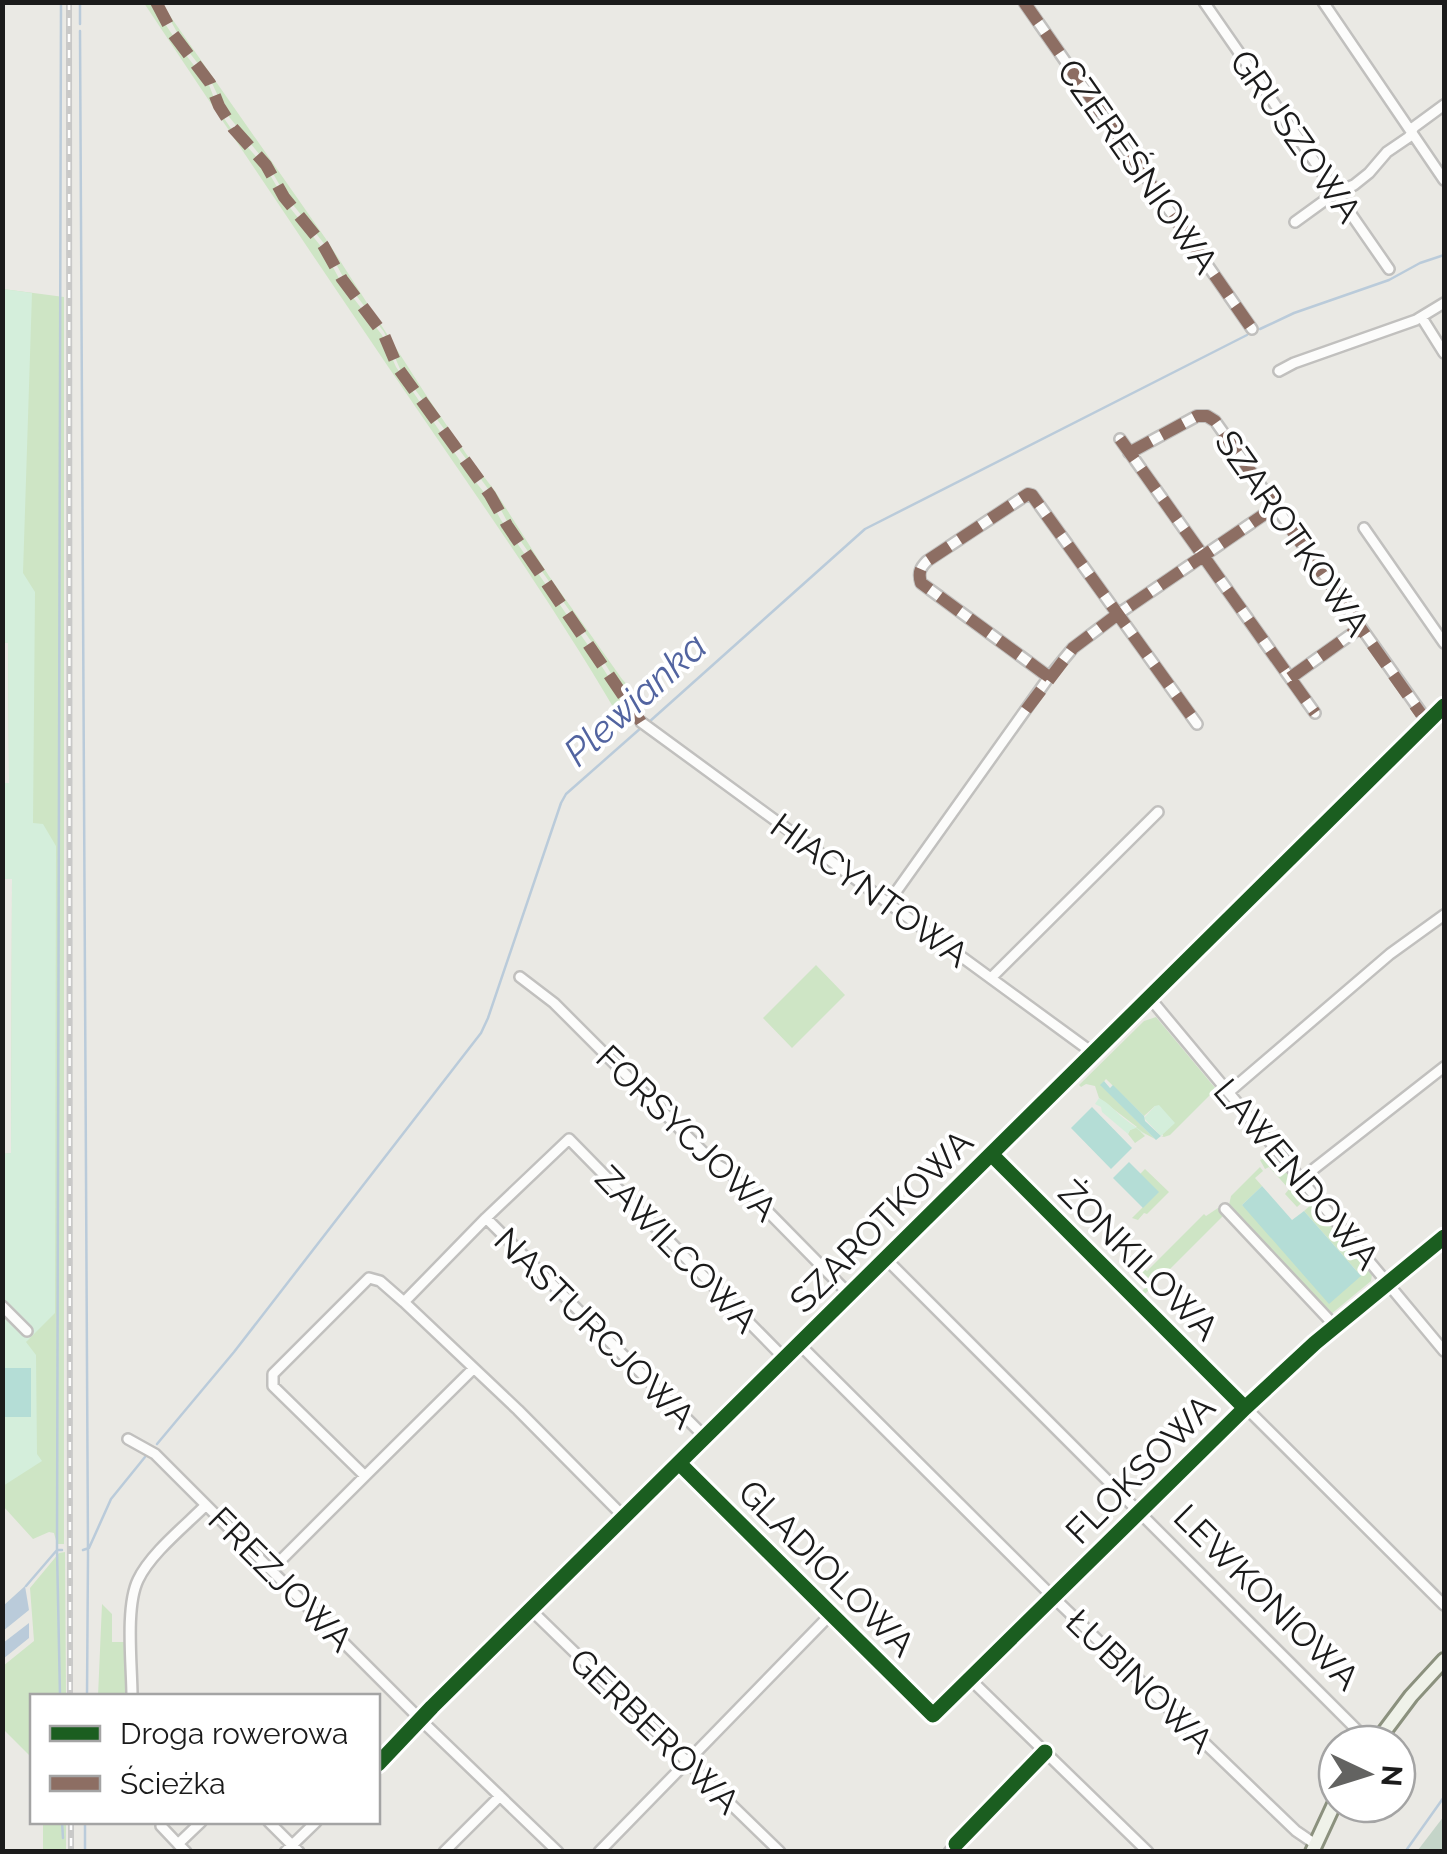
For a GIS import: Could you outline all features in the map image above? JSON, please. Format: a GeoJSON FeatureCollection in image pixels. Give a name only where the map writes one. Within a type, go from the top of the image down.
{"type":"FeatureCollection","features":[{"type":"Feature","properties":{"kind":"street","name":"CZEREŚNIOWA"},"geometry":{"type":"LineString","coordinates":[[1024,2],[1252,330]]}},
{"type":"Feature","properties":{"kind":"street","name":"GRUSZOWA"},"geometry":{"type":"LineString","coordinates":[[1204,2],[1389,269]]}},
{"type":"Feature","properties":{"kind":"street"},"geometry":{"type":"LineString","coordinates":[[1323,2],[1444,180]]}},
{"type":"Feature","properties":{"kind":"street"},"geometry":{"type":"LineString","coordinates":[[1294,222],[1335,193],[1354,185],[1387,152],[1409,137],[1414,126],[1444,105]]}},
{"type":"Feature","properties":{"kind":"street"},"geometry":{"type":"LineString","coordinates":[[1278,371],[1422,318],[1444,303]]}},
{"type":"Feature","properties":{"kind":"street"},"geometry":{"type":"LineString","coordinates":[[1422,318],[1444,353]]}},
{"type":"Feature","properties":{"kind":"street","name":"SZAROTKOWA"},"geometry":{"type":"LineString","coordinates":[[1129,453],[1198,416],[1215,421],[1428,722]]}},
{"type":"Feature","properties":{"kind":"street"},"geometry":{"type":"LineString","coordinates":[[1120,439],[1315,712]]}},
{"type":"Feature","properties":{"kind":"street"},"geometry":{"type":"LineString","coordinates":[[1049,677],[921,583],[919,574],[923,565],[1030,494],[1196,724]]}},
{"type":"Feature","properties":{"kind":"street"},"geometry":{"type":"LineString","coordinates":[[888,904],[1073,648],[1274,507]]}},
{"type":"Feature","properties":{"kind":"street"},"geometry":{"type":"LineString","coordinates":[[1364,528],[1444,643]]}},
{"type":"Feature","properties":{"kind":"street"},"geometry":{"type":"LineString","coordinates":[[1290,678],[1360,628]]}},
{"type":"Feature","properties":{"kind":"street","name":"SZAROTKOWA"},"geometry":{"type":"LineString","coordinates":[[380,1762],[1444,706]]}},
{"type":"Feature","properties":{"kind":"street","name":"HIACYNTOWA"},"geometry":{"type":"LineString","coordinates":[[644,725],[1093,1053]]}},
{"type":"Feature","properties":{"kind":"street"},"geometry":{"type":"LineString","coordinates":[[992,978],[1158,812]]}},
{"type":"Feature","properties":{"kind":"street"},"geometry":{"type":"LineString","coordinates":[[1229,1092],[1390,954],[1444,915]]}},
{"type":"Feature","properties":{"kind":"street","name":"FORSYCJOWA"},"geometry":{"type":"LineString","coordinates":[[520,977],[554,1003],[850,1294]]}},
{"type":"Feature","properties":{"kind":"street","name":"LAWENDOWA"},"geometry":{"type":"LineString","coordinates":[[1149,997],[1444,1352]]}},
{"type":"Feature","properties":{"kind":"street"},"geometry":{"type":"LineString","coordinates":[[1302,1179],[1444,1067]]}},
{"type":"Feature","properties":{"kind":"street","name":"ZAWILCOWA"},"geometry":{"type":"LineString","coordinates":[[486,1218],[569,1139],[784,1358]]}},
{"type":"Feature","properties":{"kind":"street","name":"ŻONKILOWA"},"geometry":{"type":"LineString","coordinates":[[991,1154],[1444,1605]]}},
{"type":"Feature","properties":{"kind":"street"},"geometry":{"type":"LineString","coordinates":[[1226,1209],[1335,1326]]}},
{"type":"Feature","properties":{"kind":"street"},"geometry":{"type":"LineString","coordinates":[[404,1302],[486,1218]]}},
{"type":"Feature","properties":{"kind":"street","name":"NASTURCJOWA"},"geometry":{"type":"LineString","coordinates":[[486,1218],[705,1437]]}},
{"type":"Feature","properties":{"kind":"street","name":"FLOKSOWA"},"geometry":{"type":"LineString","coordinates":[[933,1716],[1245,1408],[1335,1326],[1444,1237]]}},
{"type":"Feature","properties":{"kind":"street","name":"LEWKONIOWA"},"geometry":{"type":"LineString","coordinates":[[885,1258],[1353,1724]]}},
{"type":"Feature","properties":{"kind":"street"},"geometry":{"type":"LineString","coordinates":[[365,1476],[273,1386],[273,1374],[369,1278],[380,1281],[404,1302],[624,1517]]}},
{"type":"Feature","properties":{"kind":"street"},"geometry":{"type":"LineString","coordinates":[[2,1306],[27,1331]]}},
{"type":"Feature","properties":{"kind":"street","name":"ŁUBINOWA"},"geometry":{"type":"LineString","coordinates":[[798,1344],[1052,1597],[1313,1848]]}},
{"type":"Feature","properties":{"kind":"street"},"geometry":{"type":"LineString","coordinates":[[271,1570],[472,1369]]}},
{"type":"Feature","properties":{"kind":"street","name":"FREZJOWA"},"geometry":{"type":"LineString","coordinates":[[128,1439],[150,1450],[558,1852]]}},
{"type":"Feature","properties":{"kind":"street","name":"GLADIOLOWA"},"geometry":{"type":"LineString","coordinates":[[679,1462],[933,1716]]}},
{"type":"Feature","properties":{"kind":"street"},"geometry":{"type":"LineString","coordinates":[[132,1694],[132,1599],[138,1580],[150,1562],[206,1505]]}},
{"type":"Feature","properties":{"kind":"street","name":"GERBEROWA"},"geometry":{"type":"LineString","coordinates":[[530,1610],[780,1852]]}},
{"type":"Feature","properties":{"kind":"street"},"geometry":{"type":"LineString","coordinates":[[599,1852],[830,1614]]}},
{"type":"Feature","properties":{"kind":"street"},"geometry":{"type":"LineString","coordinates":[[1389,1724],[1444,1660]]}},
{"type":"Feature","properties":{"kind":"street"},"geometry":{"type":"LineString","coordinates":[[971,1680],[1148,1852]]}},
{"type":"Feature","properties":{"kind":"street"},"geometry":{"type":"LineString","coordinates":[[956,1849],[1045,1752]]}},
{"type":"Feature","properties":{"kind":"street"},"geometry":{"type":"LineString","coordinates":[[444,1852],[500,1796]]}},
{"type":"Feature","properties":{"kind":"street"},"geometry":{"type":"LineString","coordinates":[[161,1826],[182,1848],[199,1824]]}},
{"type":"Feature","properties":{"kind":"street"},"geometry":{"type":"LineString","coordinates":[[272,1824],[292,1849],[314,1824]]}},
{"type":"Feature","properties":{"kind":"street"},"geometry":{"type":"LineString","coordinates":[[1313,1848],[1325,1824]]}},
{"type":"Feature","properties":{"kind":"green space"},"geometry":{"type":"Polygon","coordinates":[[[144,3],[151,3],[209,85],[230,127],[266,168],[287,204],[323,249],[341,282],[382,335],[396,367],[592,651],[634,717],[631,721],[619,717],[536,584],[144,3]]]}},
{"type":"Feature","properties":{"kind":"green space"},"geometry":{"type":"Polygon","coordinates":[[[161,3],[328,242],[549,576],[644,704],[646,708],[641,714],[631,706],[494,497],[400,369],[384,332],[346,282],[326,246],[226,113],[210,79],[185,47],[161,3]]]}},
{"type":"Feature","properties":{"kind":"green space"},"geometry":{"type":"Polygon","coordinates":[[[3,289],[64,297],[64,1544],[57,1544],[54,1533],[49,1532],[33,1539],[3,1506],[3,1154],[11,1153],[12,879],[2,879],[3,783],[9,783],[8,643],[2,642],[3,289]]]}},
{"type":"Feature","properties":{"kind":"green space"},"geometry":{"type":"Polygon","coordinates":[[[3,289],[32,293],[23,573],[35,592],[33,823],[43,824],[56,846],[55,1313],[26,1342],[36,1355],[37,1454],[42,1461],[3,1486],[2,1154],[11,1153],[12,879],[2,879],[3,783],[9,783],[8,643],[2,642],[3,289]]]}},
{"type":"Feature","properties":{"kind":"green space"},"geometry":{"type":"Polygon","coordinates":[[[816,965],[845,995],[792,1048],[763,1018],[816,965]]]}},
{"type":"Feature","properties":{"kind":"green space"},"geometry":{"type":"Polygon","coordinates":[[[1156,1017],[1216,1089],[1164,1137],[1155,1106],[1144,1116],[1106,1079],[1101,1085],[1155,1139],[1140,1131],[1145,1136],[1135,1143],[1128,1134],[1137,1127],[1099,1098],[1095,1086],[1079,1085],[1144,1021],[1156,1017]]]}},
{"type":"Feature","properties":{"kind":"green space"},"geometry":{"type":"Polygon","coordinates":[[[1099,1098],[1147,1136],[1136,1128],[1128,1134],[1095,1104],[1099,1098]]]}},
{"type":"Feature","properties":{"kind":"green space"},"geometry":{"type":"Polygon","coordinates":[[[1159,1105],[1175,1123],[1161,1136],[1144,1118],[1159,1105]]]}},
{"type":"Feature","properties":{"kind":"green space"},"geometry":{"type":"Polygon","coordinates":[[[1272,1155],[1307,1198],[1297,1207],[1285,1194],[1289,1189],[1260,1160],[1272,1155]]]}},
{"type":"Feature","properties":{"kind":"green space"},"geometry":{"type":"Polygon","coordinates":[[[1260,1167],[1263,1171],[1255,1178],[1262,1186],[1242,1205],[1361,1276],[1304,1211],[1312,1204],[1372,1275],[1371,1281],[1330,1315],[1229,1205],[1231,1196],[1260,1167]]]}},
{"type":"Feature","properties":{"kind":"green space"},"geometry":{"type":"Polygon","coordinates":[[[1145,1169],[1169,1192],[1138,1220],[1132,1218],[1158,1192],[1140,1174],[1145,1169]]]}},
{"type":"Feature","properties":{"kind":"green space"},"geometry":{"type":"Polygon","coordinates":[[[1218,1208],[1224,1215],[1143,1296],[1140,1293],[1146,1287],[1124,1266],[1124,1256],[1127,1253],[1147,1271],[1204,1214],[1218,1208]]]}},
{"type":"Feature","properties":{"kind":"green space"},"geometry":{"type":"Polygon","coordinates":[[[65,1552],[66,1694],[30,1694],[30,1758],[3,1729],[3,1666],[34,1641],[30,1588],[59,1553],[65,1552]]]}},
{"type":"Feature","properties":{"kind":"green space"},"geometry":{"type":"Polygon","coordinates":[[[102,1604],[112,1614],[112,1642],[126,1642],[126,1694],[98,1694],[102,1604]]]}},
{"type":"Feature","properties":{"kind":"green space"},"geometry":{"type":"Polygon","coordinates":[[[1444,1816],[1444,1851],[1418,1851],[1418,1850],[1444,1816]]]}},
{"type":"Feature","properties":{"kind":"green space"},"geometry":{"type":"Polygon","coordinates":[[[43,1824],[66,1824],[66,1849],[43,1851],[43,1824]]]}},
{"type":"Feature","properties":{"kind":"shaded area"},"geometry":{"type":"Polygon","coordinates":[[[1104,1081],[1110,1088],[1113,1085],[1161,1136],[1156,1140],[1100,1085],[1104,1081]]]}},
{"type":"Feature","properties":{"kind":"shaded area"},"geometry":{"type":"Polygon","coordinates":[[[1092,1107],[1132,1148],[1111,1169],[1071,1128],[1092,1107]]]}},
{"type":"Feature","properties":{"kind":"shaded area"},"geometry":{"type":"Polygon","coordinates":[[[1129,1162],[1159,1192],[1143,1208],[1113,1178],[1129,1162]]]}},
{"type":"Feature","properties":{"kind":"shaded area"},"geometry":{"type":"Polygon","coordinates":[[[1262,1186],[1292,1220],[1304,1211],[1361,1276],[1329,1304],[1242,1205],[1262,1186]]]}},
{"type":"Feature","properties":{"kind":"shaded area"},"geometry":{"type":"Polygon","coordinates":[[[3,1368],[31,1368],[31,1417],[3,1417],[3,1368]]]}},
{"type":"Feature","properties":{"kind":"shaded area"},"geometry":{"type":"Polygon","coordinates":[[[25,1586],[29,1610],[3,1631],[3,1606],[25,1586]]]}},
{"type":"Feature","properties":{"kind":"shaded area"},"geometry":{"type":"Polygon","coordinates":[[[29,1623],[29,1638],[3,1659],[3,1643],[29,1623]]]}},
{"type":"Feature","properties":{"kind":"waterway"},"geometry":{"type":"LineString","coordinates":[[60,1694],[57,1550],[61,2]]}},
{"type":"Feature","properties":{"kind":"waterway"},"geometry":{"type":"LineString","coordinates":[[80,2],[80,24]]}},
{"type":"Feature","properties":{"kind":"waterway"},"geometry":{"type":"LineString","coordinates":[[80,31],[87,1694]]}},
{"type":"Feature","properties":{"kind":"waterway","name":"Plewianka"},"geometry":{"type":"LineString","coordinates":[[1260,329],[1444,255]]}},
{"type":"Feature","properties":{"kind":"waterway","name":"Plewianka"},"geometry":{"type":"LineString","coordinates":[[649,722],[865,529],[1247,335]]}},
{"type":"Feature","properties":{"kind":"waterway","name":"Plewianka"},"geometry":{"type":"LineString","coordinates":[[157,1444],[234,1352],[481,1033],[561,803],[566,794],[642,727]]}},
{"type":"Feature","properties":{"kind":"waterway","name":"Plewianka"},"geometry":{"type":"LineString","coordinates":[[83,1550],[89,1548],[111,1499],[145,1457]]}},
{"type":"Feature","properties":{"kind":"waterway","name":"Plewianka"},"geometry":{"type":"LineString","coordinates":[[26,1586],[57,1550],[62,1550]]}},
{"type":"Feature","properties":{"kind":"waterway"},"geometry":{"type":"LineString","coordinates":[[1405,1852],[1444,1797]]}},
{"type":"Feature","properties":{"kind":"waterway"},"geometry":{"type":"LineString","coordinates":[[62,1824],[63,1838]]}},
{"type":"Feature","properties":{"kind":"waterway"},"geometry":{"type":"LineString","coordinates":[[85,1824],[85,1852]]}},
{"type":"Feature","properties":{"kind":"railway"},"geometry":{"type":"LineString","coordinates":[[69,2],[70,1694]]}},
{"type":"Feature","properties":{"kind":"railway"},"geometry":{"type":"LineString","coordinates":[[71,1824],[71,1852]]}},
{"type":"Feature","properties":{"kind":"marked path"},"geometry":{"type":"LineString","coordinates":[[156,2],[173,34],[210,83],[233,128],[266,165],[284,197],[323,245],[342,279],[384,335],[398,368],[490,495],[641,722]]}},
{"type":"Feature","properties":{"kind":"marked path"},"geometry":{"type":"LineString","coordinates":[[1024,2],[1252,329]]}},
{"type":"Feature","properties":{"kind":"marked path"},"geometry":{"type":"LineString","coordinates":[[1129,453],[1197,416],[1215,421],[1421,714]]}},
{"type":"Feature","properties":{"kind":"marked path"},"geometry":{"type":"LineString","coordinates":[[1120,439],[1315,713]]}},
{"type":"Feature","properties":{"kind":"marked path"},"geometry":{"type":"LineString","coordinates":[[1049,677],[921,583],[920,576],[927,561],[1028,494],[1197,724]]}},
{"type":"Feature","properties":{"kind":"marked path"},"geometry":{"type":"LineString","coordinates":[[1026,710],[1073,648],[1275,507]]}},
{"type":"Feature","properties":{"kind":"marked path"},"geometry":{"type":"LineString","coordinates":[[1290,678],[1360,628]]}},
{"type":"Feature","properties":{"kind":"cycle path"},"geometry":{"type":"LineString","coordinates":[[380,1762],[1444,706]]}},
{"type":"Feature","properties":{"kind":"cycle path"},"geometry":{"type":"LineString","coordinates":[[991,1154],[1245,1408]]}},
{"type":"Feature","properties":{"kind":"cycle path"},"geometry":{"type":"LineString","coordinates":[[679,1463],[933,1715],[1245,1408],[1315,1343],[1444,1237]]}},
{"type":"Feature","properties":{"kind":"cycle path"},"geometry":{"type":"LineString","coordinates":[[956,1844],[1045,1752]]}}]}
